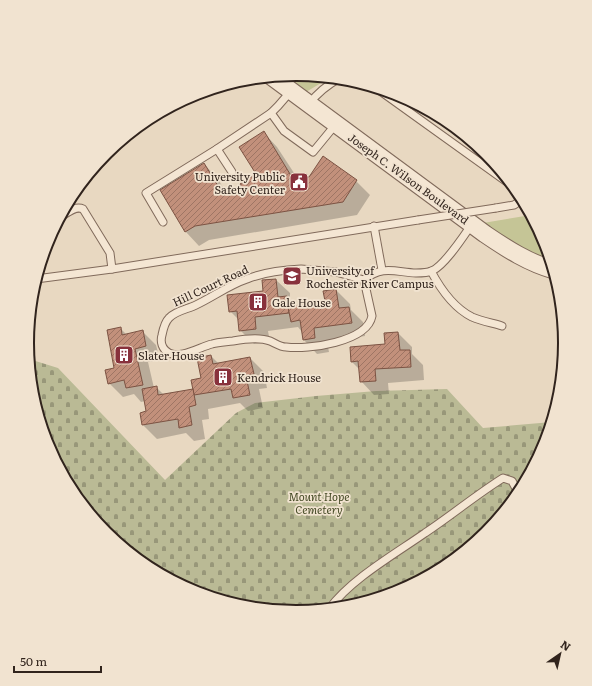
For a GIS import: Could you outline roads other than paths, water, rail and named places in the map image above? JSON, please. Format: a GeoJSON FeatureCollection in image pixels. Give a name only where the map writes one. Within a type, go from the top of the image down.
{"type":"FeatureCollection","features":[{"type":"Feature","properties":{"kind":"street","name":"Joseph C. Wilson Boulevard"},"geometry":{"type":"LineString","coordinates":[[279,82],[472,224],[514,252],[538,265],[547,268]]}},
{"type":"Feature","properties":{"kind":"lane"},"geometry":{"type":"LineString","coordinates":[[308,104],[316,94],[332,83]]}},
{"type":"Feature","properties":{"kind":"lane"},"geometry":{"type":"LineString","coordinates":[[163,222],[146,193],[217,149],[271,113],[291,91]]}},
{"type":"Feature","properties":{"kind":"lane"},"geometry":{"type":"LineString","coordinates":[[392,99],[497,174]]}},
{"type":"Feature","properties":{"kind":"lane"},"geometry":{"type":"LineString","coordinates":[[271,113],[284,130],[313,152],[336,124]]}},
{"type":"Feature","properties":{"kind":"lane"},"geometry":{"type":"LineString","coordinates":[[217,149],[232,172]]}},
{"type":"Feature","properties":{"kind":"lane"},"geometry":{"type":"LineString","coordinates":[[42,278],[112,269],[374,226],[496,208],[514,205],[517,203]]}},
{"type":"Feature","properties":{"kind":"lane"},"geometry":{"type":"LineString","coordinates":[[69,212],[80,207],[83,209],[110,253],[112,269]]}},
{"type":"Feature","properties":{"kind":"lane"},"geometry":{"type":"LineString","coordinates":[[364,280],[372,274],[382,270],[421,273],[431,271],[446,258],[472,224]]}},
{"type":"Feature","properties":{"kind":"lane"},"geometry":{"type":"LineString","coordinates":[[374,226],[382,270]]}},
{"type":"Feature","properties":{"kind":"lane","name":"Hill Court Road"},"geometry":{"type":"LineString","coordinates":[[300,269],[336,272],[364,280],[371,310],[371,320],[362,332],[339,342],[315,346],[287,348],[277,345],[269,340],[236,340],[212,344],[175,355],[162,347],[161,340],[163,330],[168,318],[195,306],[247,278],[277,271],[300,269]]}},
{"type":"Feature","properties":{"kind":"lane"},"geometry":{"type":"LineString","coordinates":[[431,271],[442,290],[463,311],[476,319],[502,326]]}},
{"type":"Feature","properties":{"kind":"lane"},"geometry":{"type":"LineString","coordinates":[[333,602],[348,588],[368,573],[437,525],[478,494],[503,478],[512,481],[515,487]]}},
{"type":"Feature","properties":{"kind":"place","name":"University Public Safety Center"},"geometry":{"type":"Point","coordinates":[299,182]}},
{"type":"Feature","properties":{"kind":"place","name":"University of Rochester River Campus"},"geometry":{"type":"Point","coordinates":[292,276]}},
{"type":"Feature","properties":{"kind":"place","name":"Gale House"},"geometry":{"type":"Point","coordinates":[258,302]}},
{"type":"Feature","properties":{"kind":"place","name":"Slater House"},"geometry":{"type":"Point","coordinates":[124,355]}},
{"type":"Feature","properties":{"kind":"place","name":"Kendrick House"},"geometry":{"type":"Point","coordinates":[223,377]}},
{"type":"Feature","properties":{"kind":"park label","name":"Mount Hope Cemetery"},"geometry":{"type":"Point","coordinates":[319,502]}}]}
